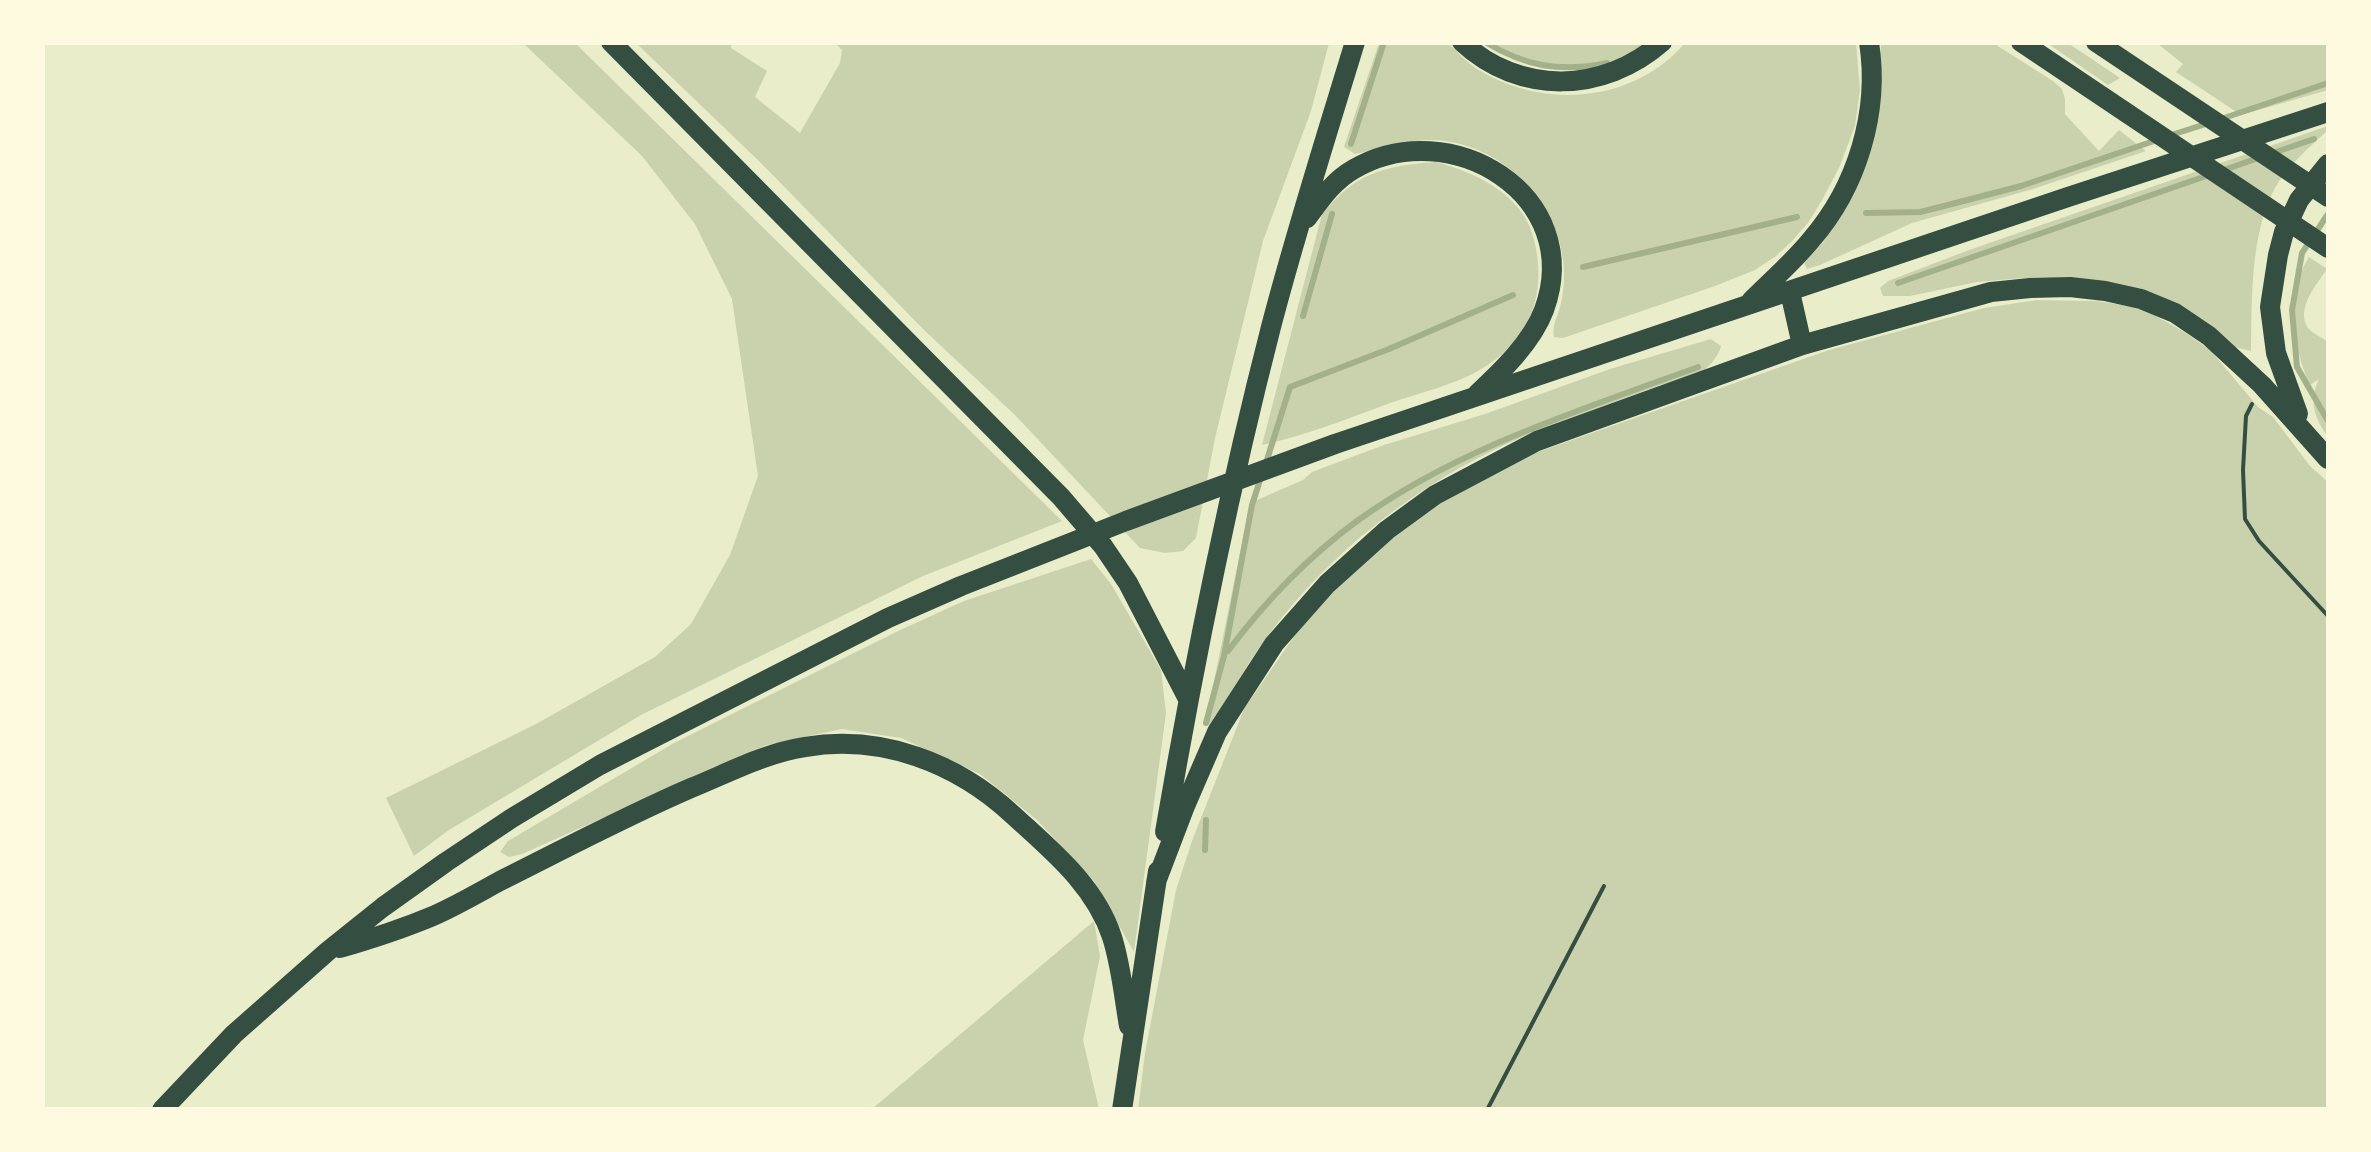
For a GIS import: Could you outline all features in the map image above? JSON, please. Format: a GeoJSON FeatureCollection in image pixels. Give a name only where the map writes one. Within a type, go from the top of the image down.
{"type":"FeatureCollection","features":[{"type":"Feature","properties":{"kind":"highway"},"geometry":{"type":"LineString","coordinates":[[611,42],[1061,497],[1103,546],[1128,584],[1188,699]]}},
{"type":"Feature","properties":{"kind":"highway"},"geometry":{"type":"LineString","coordinates":[[1122,1110],[1188,699],[1242,445],[1298,229],[1355,42]]}},
{"type":"Feature","properties":{"kind":"highway"},"geometry":{"type":"LineString","coordinates":[[1462,42],[1487,62],[1518,75],[1567,82],[1612,74],[1638,61],[1662,42]]}},
{"type":"Feature","properties":{"kind":"highway"},"geometry":{"type":"LineString","coordinates":[[1744,307],[1814,237],[1848,185],[1868,120],[1872,85],[1869,42]]}},
{"type":"Feature","properties":{"kind":"highway"},"geometry":{"type":"LineString","coordinates":[[2021,42],[2328,248]]}},
{"type":"Feature","properties":{"kind":"highway"},"geometry":{"type":"LineString","coordinates":[[2096,42],[2328,197]]}},
{"type":"Feature","properties":{"kind":"highway"},"geometry":{"type":"LineString","coordinates":[[162,1110],[234,1034],[328,951],[446,862],[600,765],[888,618],[1007,568],[1335,444],[2328,112]]}},
{"type":"Feature","properties":{"kind":"highway"},"geometry":{"type":"LineString","coordinates":[[1298,229],[1340,178],[1392,154],[1436,150],[1451,153],[1483,164],[1509,180],[1540,216],[1546,230],[1551,254],[1547,298],[1536,327],[1525,342],[1472,398]]}},
{"type":"Feature","properties":{"kind":"highway"},"geometry":{"type":"LineString","coordinates":[[2305,430],[2276,353],[2270,307],[2284,232],[2298,200],[2328,164]]}},
{"type":"Feature","properties":{"kind":"highway"},"geometry":{"type":"LineString","coordinates":[[1156,882],[1217,732],[1274,644],[1326,584],[1386,530],[1435,495],[1537,441],[1802,346],[1992,292],[2070,287],[2141,299],[2175,313],[2209,336],[2262,384],[2328,459]]}},
{"type":"Feature","properties":{"kind":"highway"},"geometry":{"type":"LineString","coordinates":[[1790,292],[1802,346]]}},
{"type":"Feature","properties":{"kind":"highway"},"geometry":{"type":"LineString","coordinates":[[328,951],[382,936],[434,915],[646,808],[768,755],[806,746],[876,746],[936,762],[969,779],[1065,862],[1092,898],[1112,936],[1132,1040]]}},
{"type":"Feature","properties":{"kind":"path"},"geometry":{"type":"LineString","coordinates":[[2262,384],[2246,416],[2245,519],[2259,542],[2328,616]]}},
{"type":"Feature","properties":{"kind":"path"},"geometry":{"type":"LineString","coordinates":[[1487,1110],[1604,886]]}},
{"type":"Feature","properties":{"kind":"green space"},"geometry":{"type":"Polygon","coordinates":[[[523,43],[575,43],[1062,521],[923,576],[641,715],[449,830],[414,856],[386,798],[536,724],[655,657],[691,624],[730,555],[758,476],[732,299],[695,224],[642,156],[523,43]]]}},
{"type":"Feature","properties":{"kind":"green space"},"geometry":{"type":"Polygon","coordinates":[[[636,43],[731,43],[731,48],[767,71],[755,97],[800,133],[840,63],[842,50],[835,43],[1329,43],[1311,111],[1263,241],[1215,438],[1196,538],[1183,551],[1165,553],[1140,548],[1015,415],[925,331],[763,165],[636,43]]]}},
{"type":"Feature","properties":{"kind":"green space"},"geometry":{"type":"Polygon","coordinates":[[[1379,43],[1448,43],[1473,66],[1503,82],[1558,95],[1587,94],[1640,78],[1685,43],[1856,43],[1860,89],[1855,126],[1839,168],[1808,223],[1776,256],[1755,270],[1715,286],[1563,338],[1554,337],[1564,284],[1558,237],[1549,214],[1519,176],[1478,150],[1455,143],[1421,140],[1355,154],[1344,147],[1379,43]]]}},
{"type":"Feature","properties":{"kind":"green space"},"geometry":{"type":"Polygon","coordinates":[[[1485,43],[1647,43],[1607,63],[1566,68],[1526,61],[1485,43]]]}},
{"type":"Feature","properties":{"kind":"green space"},"geometry":{"type":"Polygon","coordinates":[[[1881,43],[1993,43],[2062,89],[2065,114],[2099,151],[2119,130],[2146,151],[2033,189],[1912,223],[1807,269],[1804,263],[1837,221],[1880,89],[1881,43]]]}},
{"type":"Feature","properties":{"kind":"green space"},"geometry":{"type":"Polygon","coordinates":[[[2047,43],[2068,43],[2120,78],[2108,85],[2047,43]]]}},
{"type":"Feature","properties":{"kind":"green space"},"geometry":{"type":"Polygon","coordinates":[[[2157,43],[2328,43],[2328,90],[2241,115],[2176,72],[2183,64],[2157,43]]]}},
{"type":"Feature","properties":{"kind":"green space"},"geometry":{"type":"Polygon","coordinates":[[[2328,126],[2286,172],[2267,206],[2254,268],[2251,351],[2230,346],[2070,278],[1977,282],[1910,296],[1883,296],[1880,288],[1888,281],[1969,250],[2328,126]]]}},
{"type":"Feature","properties":{"kind":"green space"},"geometry":{"type":"Polygon","coordinates":[[[1435,162],[1480,178],[1507,197],[1527,221],[1538,277],[1531,314],[1522,331],[1496,359],[1468,376],[1262,445],[1322,214],[1347,189],[1372,174],[1435,162]]]}},
{"type":"Feature","properties":{"kind":"green space"},"geometry":{"type":"Polygon","coordinates":[[[2309,257],[2327,269],[2304,313],[2308,328],[2328,342],[2328,437],[2314,409],[2319,379],[2310,385],[2299,355],[2294,321],[2297,287],[2309,257]]]}},
{"type":"Feature","properties":{"kind":"green space"},"geometry":{"type":"Polygon","coordinates":[[[2037,300],[2096,301],[2142,308],[2186,333],[2211,351],[2328,482],[2328,1109],[1138,1110],[1176,890],[1192,841],[1244,709],[1324,599],[1405,527],[1457,492],[1529,455],[1829,350],[1984,308],[2037,300]]]}},
{"type":"Feature","properties":{"kind":"green space"},"geometry":{"type":"Polygon","coordinates":[[[1711,339],[1721,346],[1720,350],[1697,375],[1575,416],[1486,454],[1377,524],[1313,582],[1285,614],[1252,658],[1211,726],[1203,724],[1250,503],[1303,480],[1312,472],[1384,445],[1711,339]]]}},
{"type":"Feature","properties":{"kind":"green space"},"geometry":{"type":"Polygon","coordinates":[[[1091,559],[1111,584],[1161,670],[1166,713],[1134,952],[1094,881],[1037,820],[980,774],[901,738],[842,729],[767,745],[522,854],[509,857],[500,852],[508,841],[674,743],[898,631],[964,601],[1091,559]]]}},
{"type":"Feature","properties":{"kind":"green space"},"geometry":{"type":"Polygon","coordinates":[[[1094,921],[1100,956],[1083,1040],[1099,1109],[872,1109],[1094,921]]]}},
{"type":"Feature","properties":{"kind":"waterway"},"geometry":{"type":"LineString","coordinates":[[1351,144],[1384,42]]}},
{"type":"Feature","properties":{"kind":"waterway"},"geometry":{"type":"LineString","coordinates":[[1485,42],[1514,57],[1543,65],[1607,63]]}},
{"type":"Feature","properties":{"kind":"waterway"},"geometry":{"type":"LineString","coordinates":[[2221,119],[2328,83]]}},
{"type":"Feature","properties":{"kind":"waterway"},"geometry":{"type":"LineString","coordinates":[[2168,136],[2209,123]]}},
{"type":"Feature","properties":{"kind":"waterway"},"geometry":{"type":"LineString","coordinates":[[2273,153],[2314,139]]}},
{"type":"Feature","properties":{"kind":"waterway"},"geometry":{"type":"LineString","coordinates":[[1866,213],[1920,212],[1948,205],[2021,186],[2157,140]]}},
{"type":"Feature","properties":{"kind":"waterway"},"geometry":{"type":"LineString","coordinates":[[2221,171],[2261,157]]}},
{"type":"Feature","properties":{"kind":"waterway"},"geometry":{"type":"LineString","coordinates":[[1898,283],[2209,175]]}},
{"type":"Feature","properties":{"kind":"waterway"},"geometry":{"type":"LineString","coordinates":[[1303,316],[1332,214]]}},
{"type":"Feature","properties":{"kind":"waterway"},"geometry":{"type":"LineString","coordinates":[[2328,214],[2302,253],[2292,310],[2297,367],[2328,421]]}},
{"type":"Feature","properties":{"kind":"waterway"},"geometry":{"type":"LineString","coordinates":[[1583,267],[1797,217]]}},
{"type":"Feature","properties":{"kind":"waterway"},"geometry":{"type":"LineString","coordinates":[[1265,466],[1290,387],[1513,295]]}},
{"type":"Feature","properties":{"kind":"waterway"},"geometry":{"type":"LineString","coordinates":[[1228,651],[1304,565],[1396,495],[1522,433],[1698,367]]}},
{"type":"Feature","properties":{"kind":"waterway"},"geometry":{"type":"LineString","coordinates":[[1206,723],[1261,477]]}},
{"type":"Feature","properties":{"kind":"waterway"},"geometry":{"type":"LineString","coordinates":[[1205,850],[1206,820]]}}]}
